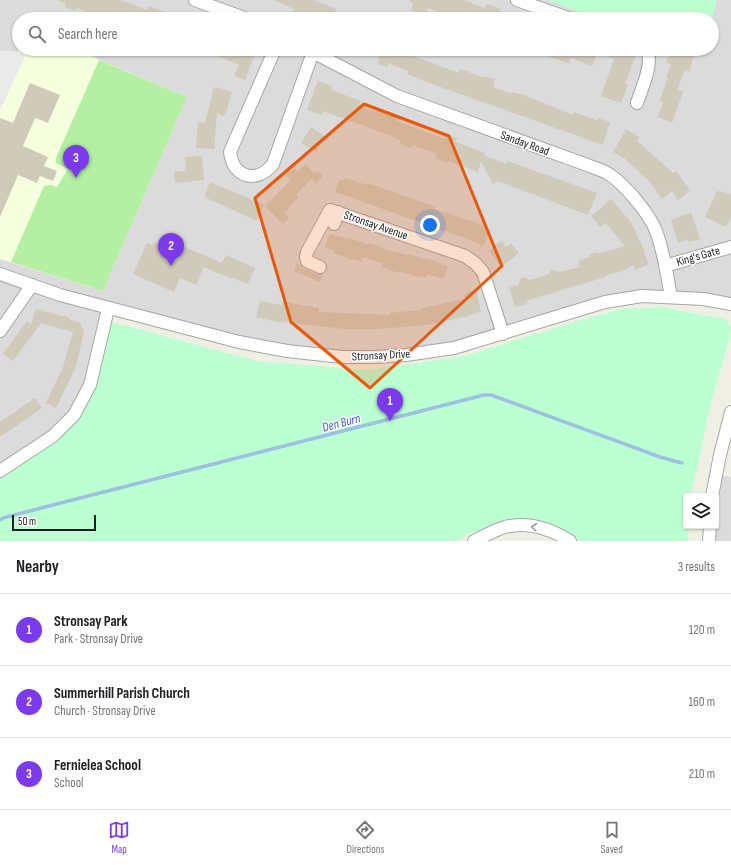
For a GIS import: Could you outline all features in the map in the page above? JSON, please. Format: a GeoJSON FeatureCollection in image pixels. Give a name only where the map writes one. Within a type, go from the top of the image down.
{"type":"FeatureCollection","features":[{"type":"Feature","properties":{"kind":"street"},"geometry":{"type":"LineString","coordinates":[[195,0],[228,12]]}},
{"type":"Feature","properties":{"kind":"street"},"geometry":{"type":"LineString","coordinates":[[517,0],[551,12]]}},
{"type":"Feature","properties":{"kind":"street","name":"Sanday Road"},"geometry":{"type":"LineString","coordinates":[[272,56],[230,152],[231,160],[236,168],[245,175],[260,175],[268,171],[273,164],[308,56]]}},
{"type":"Feature","properties":{"kind":"street","name":"Sanday Road"},"geometry":{"type":"LineString","coordinates":[[320,56],[397,96],[590,166],[607,174],[623,185],[640,206],[655,230],[665,266],[671,297]]}},
{"type":"Feature","properties":{"kind":"street"},"geometry":{"type":"LineString","coordinates":[[636,103],[650,62],[649,56]]}},
{"type":"Feature","properties":{"kind":"street"},"geometry":{"type":"LineString","coordinates":[[320,267],[307,261],[307,252],[323,224],[334,211]]}},
{"type":"Feature","properties":{"kind":"street","name":"Stronsay Avenue"},"geometry":{"type":"LineString","coordinates":[[334,224],[334,211],[465,256],[475,263],[483,272],[503,334]]}},
{"type":"Feature","properties":{"kind":"street","name":"King's Gate"},"geometry":{"type":"LineString","coordinates":[[665,266],[731,247]]}},
{"type":"Feature","properties":{"kind":"street","name":"Stronsay Drive"},"geometry":{"type":"LineString","coordinates":[[0,274],[32,286],[108,309],[240,342],[287,351],[342,357],[406,355],[454,348],[605,302],[642,296],[703,299],[731,304]]}},
{"type":"Feature","properties":{"kind":"street"},"geometry":{"type":"LineString","coordinates":[[0,331],[32,286]]}},
{"type":"Feature","properties":{"kind":"street"},"geometry":{"type":"LineString","coordinates":[[0,471],[53,436],[74,415],[90,385],[108,309]]}},
{"type":"Feature","properties":{"kind":"street"},"geometry":{"type":"LineString","coordinates":[[713,493],[731,412]]}},
{"type":"Feature","properties":{"kind":"street"},"geometry":{"type":"LineString","coordinates":[[474,541],[505,527],[523,525],[539,526],[570,541]]}},
{"type":"Feature","properties":{"kind":"street"},"geometry":{"type":"LineString","coordinates":[[709,541],[710,529]]}},
{"type":"Feature","properties":{"kind":"highlighted area"},"geometry":{"type":"Polygon","coordinates":[[[364,104],[449,136],[502,266],[370,388],[291,322],[255,198],[364,104]]]}},
{"type":"Feature","properties":{"kind":"shaded area"},"geometry":{"type":"Polygon","coordinates":[[[0,0],[731,0],[731,304],[642,296],[406,355],[287,351],[109,309],[74,415],[0,471],[0,0]]]}},
{"type":"Feature","properties":{"kind":"shaded area"},"geometry":{"type":"Polygon","coordinates":[[[0,51],[12,52],[12,56],[90,56],[187,97],[103,291],[0,259],[0,51]]]}},
{"type":"Feature","properties":{"kind":"shaded area"},"geometry":{"type":"Polygon","coordinates":[[[0,51],[12,52],[12,56],[25,56],[0,111],[0,51]]]}},
{"type":"Feature","properties":{"kind":"shaded area"},"geometry":{"type":"Polygon","coordinates":[[[716,475],[731,477],[731,541],[709,541],[710,529],[719,529],[719,493],[716,493],[716,475]]]}},
{"type":"Feature","properties":{"kind":"green space"},"geometry":{"type":"Polygon","coordinates":[[[547,0],[717,0],[714,12],[580,12],[547,0]]]}},
{"type":"Feature","properties":{"kind":"green space"},"geometry":{"type":"Polygon","coordinates":[[[99,60],[187,97],[103,291],[11,262],[44,186],[51,185],[57,187],[68,169],[56,163],[56,158],[99,60]]]}},
{"type":"Feature","properties":{"kind":"green space"},"geometry":{"type":"Polygon","coordinates":[[[661,307],[726,319],[731,327],[731,333],[711,403],[692,493],[683,493],[683,529],[688,529],[688,541],[579,541],[536,520],[506,521],[465,535],[459,541],[0,541],[0,479],[63,433],[99,368],[112,322],[257,361],[367,370],[465,356],[574,322],[622,309],[661,307]]]}},
{"type":"Feature","properties":{"kind":"building"},"geometry":{"type":"Polygon","coordinates":[[[58,0],[120,0],[147,10],[149,6],[165,12],[87,12],[77,8],[76,11],[65,7],[66,4],[58,0]]]}},
{"type":"Feature","properties":{"kind":"building"},"geometry":{"type":"Polygon","coordinates":[[[274,0],[313,0],[336,9],[335,12],[292,12],[294,9],[274,0]]]}},
{"type":"Feature","properties":{"kind":"building"},"geometry":{"type":"Polygon","coordinates":[[[464,0],[485,8],[487,4],[501,9],[500,12],[439,12],[428,8],[427,12],[416,12],[411,10],[413,3],[409,1],[464,0]]]}},
{"type":"Feature","properties":{"kind":"building"},"geometry":{"type":"Polygon","coordinates":[[[218,56],[254,56],[245,80],[234,76],[239,65],[218,56]]]}},
{"type":"Feature","properties":{"kind":"building"},"geometry":{"type":"Polygon","coordinates":[[[380,56],[414,56],[459,73],[460,69],[484,78],[485,76],[495,79],[493,87],[511,94],[512,92],[519,93],[573,115],[574,112],[597,120],[598,118],[610,122],[603,145],[435,85],[407,74],[408,71],[388,63],[387,67],[377,63],[380,56]]]}},
{"type":"Feature","properties":{"kind":"building"},"geometry":{"type":"Polygon","coordinates":[[[596,56],[592,66],[571,58],[569,64],[550,57],[596,56]]]}},
{"type":"Feature","properties":{"kind":"building"},"geometry":{"type":"Polygon","coordinates":[[[606,56],[636,56],[625,84],[628,85],[621,103],[601,96],[614,59],[606,56]]]}},
{"type":"Feature","properties":{"kind":"building"},"geometry":{"type":"Polygon","coordinates":[[[669,56],[694,56],[689,71],[685,70],[677,90],[683,92],[672,123],[658,117],[663,102],[659,101],[668,78],[666,77],[671,64],[666,63],[669,56]]]}},
{"type":"Feature","properties":{"kind":"building"},"geometry":{"type":"Polygon","coordinates":[[[318,81],[332,86],[331,90],[361,101],[359,106],[376,112],[377,110],[398,118],[397,121],[445,139],[446,134],[457,138],[456,142],[485,153],[484,155],[506,164],[507,161],[597,193],[588,215],[498,181],[493,184],[481,161],[478,172],[449,161],[448,163],[435,158],[437,154],[413,145],[412,148],[400,144],[401,140],[370,128],[323,111],[322,115],[307,110],[318,81]]]}},
{"type":"Feature","properties":{"kind":"building"},"geometry":{"type":"Polygon","coordinates":[[[30,83],[60,95],[48,123],[35,118],[23,146],[48,157],[44,166],[57,171],[53,181],[40,176],[37,183],[18,175],[0,217],[0,118],[13,123],[30,83]]]}},
{"type":"Feature","properties":{"kind":"building"},"geometry":{"type":"Polygon","coordinates":[[[214,87],[232,92],[224,116],[217,114],[214,149],[196,148],[198,122],[205,123],[214,87]]]}},
{"type":"Feature","properties":{"kind":"building"},"geometry":{"type":"Polygon","coordinates":[[[311,127],[326,137],[316,152],[301,143],[311,127]]]}},
{"type":"Feature","properties":{"kind":"building"},"geometry":{"type":"Polygon","coordinates":[[[626,129],[640,137],[637,141],[673,173],[676,171],[690,191],[678,200],[672,191],[662,199],[649,181],[624,158],[613,152],[626,129]]]}},
{"type":"Feature","properties":{"kind":"building"},"geometry":{"type":"Polygon","coordinates":[[[202,156],[204,180],[175,183],[174,172],[186,171],[185,157],[202,156]]]}},
{"type":"Feature","properties":{"kind":"building"},"geometry":{"type":"Polygon","coordinates":[[[305,164],[314,173],[317,171],[323,176],[316,184],[311,179],[296,195],[299,197],[285,213],[289,218],[283,224],[265,206],[291,180],[286,176],[294,168],[297,172],[305,164]]]}},
{"type":"Feature","properties":{"kind":"building"},"geometry":{"type":"Polygon","coordinates":[[[345,178],[367,185],[368,183],[436,207],[435,209],[479,224],[491,230],[483,246],[335,192],[339,180],[344,180],[345,178]]]}},
{"type":"Feature","properties":{"kind":"building"},"geometry":{"type":"Polygon","coordinates":[[[210,182],[264,205],[257,221],[204,197],[210,182]]]}},
{"type":"Feature","properties":{"kind":"building"},"geometry":{"type":"Polygon","coordinates":[[[717,191],[731,194],[731,216],[726,227],[705,217],[717,191]]]}},
{"type":"Feature","properties":{"kind":"building"},"geometry":{"type":"Polygon","coordinates":[[[611,199],[631,222],[649,264],[636,270],[633,265],[622,271],[606,275],[606,277],[527,301],[528,303],[515,307],[509,287],[518,285],[521,278],[525,277],[530,280],[549,274],[551,269],[559,272],[580,267],[578,261],[590,257],[590,254],[598,252],[598,254],[625,246],[606,223],[600,227],[591,216],[611,199]]]}},
{"type":"Feature","properties":{"kind":"building"},"geometry":{"type":"Polygon","coordinates":[[[691,212],[700,239],[689,242],[688,239],[678,243],[671,220],[691,212]]]}},
{"type":"Feature","properties":{"kind":"building"},"geometry":{"type":"Polygon","coordinates":[[[330,234],[369,243],[397,253],[427,258],[448,267],[443,279],[428,274],[426,278],[400,271],[399,273],[381,267],[383,264],[363,257],[362,262],[352,260],[333,253],[334,251],[325,247],[330,234]]]}},
{"type":"Feature","properties":{"kind":"building"},"geometry":{"type":"Polygon","coordinates":[[[501,240],[506,247],[511,243],[519,253],[501,267],[489,251],[501,240]]]}},
{"type":"Feature","properties":{"kind":"building"},"geometry":{"type":"Polygon","coordinates":[[[154,242],[170,249],[174,242],[222,263],[226,255],[255,268],[248,284],[204,267],[196,285],[180,278],[174,292],[133,274],[147,243],[152,245],[154,242]]]}},
{"type":"Feature","properties":{"kind":"building"},"geometry":{"type":"Polygon","coordinates":[[[297,263],[317,274],[323,274],[320,282],[294,271],[297,263]]]}},
{"type":"Feature","properties":{"kind":"building"},"geometry":{"type":"Polygon","coordinates":[[[476,290],[481,312],[427,325],[379,329],[345,329],[278,322],[256,317],[260,301],[282,305],[283,301],[319,308],[319,312],[390,315],[389,313],[422,310],[422,308],[464,299],[467,292],[476,290]]]}},
{"type":"Feature","properties":{"kind":"building"},"geometry":{"type":"Polygon","coordinates":[[[36,309],[70,318],[69,319],[80,323],[84,331],[76,367],[56,408],[46,403],[63,367],[73,332],[41,323],[13,361],[3,354],[27,321],[31,324],[36,309]]]}},
{"type":"Feature","properties":{"kind":"building"},"geometry":{"type":"Polygon","coordinates":[[[35,398],[42,408],[0,437],[0,422],[35,398]]]}},
{"type":"Feature","properties":{"kind":"waterway","name":"Den Burn"},"geometry":{"type":"LineString","coordinates":[[0,520],[45,507],[484,395],[491,395],[660,457],[682,463]]}},
{"type":"Feature","properties":{"kind":"place","name":"Fernielea School"},"geometry":{"type":"Point","coordinates":[76,178]}},
{"type":"Feature","properties":{"kind":"place","name":"Summerhill Parish Church"},"geometry":{"type":"Point","coordinates":[171,266]}},
{"type":"Feature","properties":{"kind":"place","name":"Stronsay Park"},"geometry":{"type":"Point","coordinates":[390,421]}}]}
